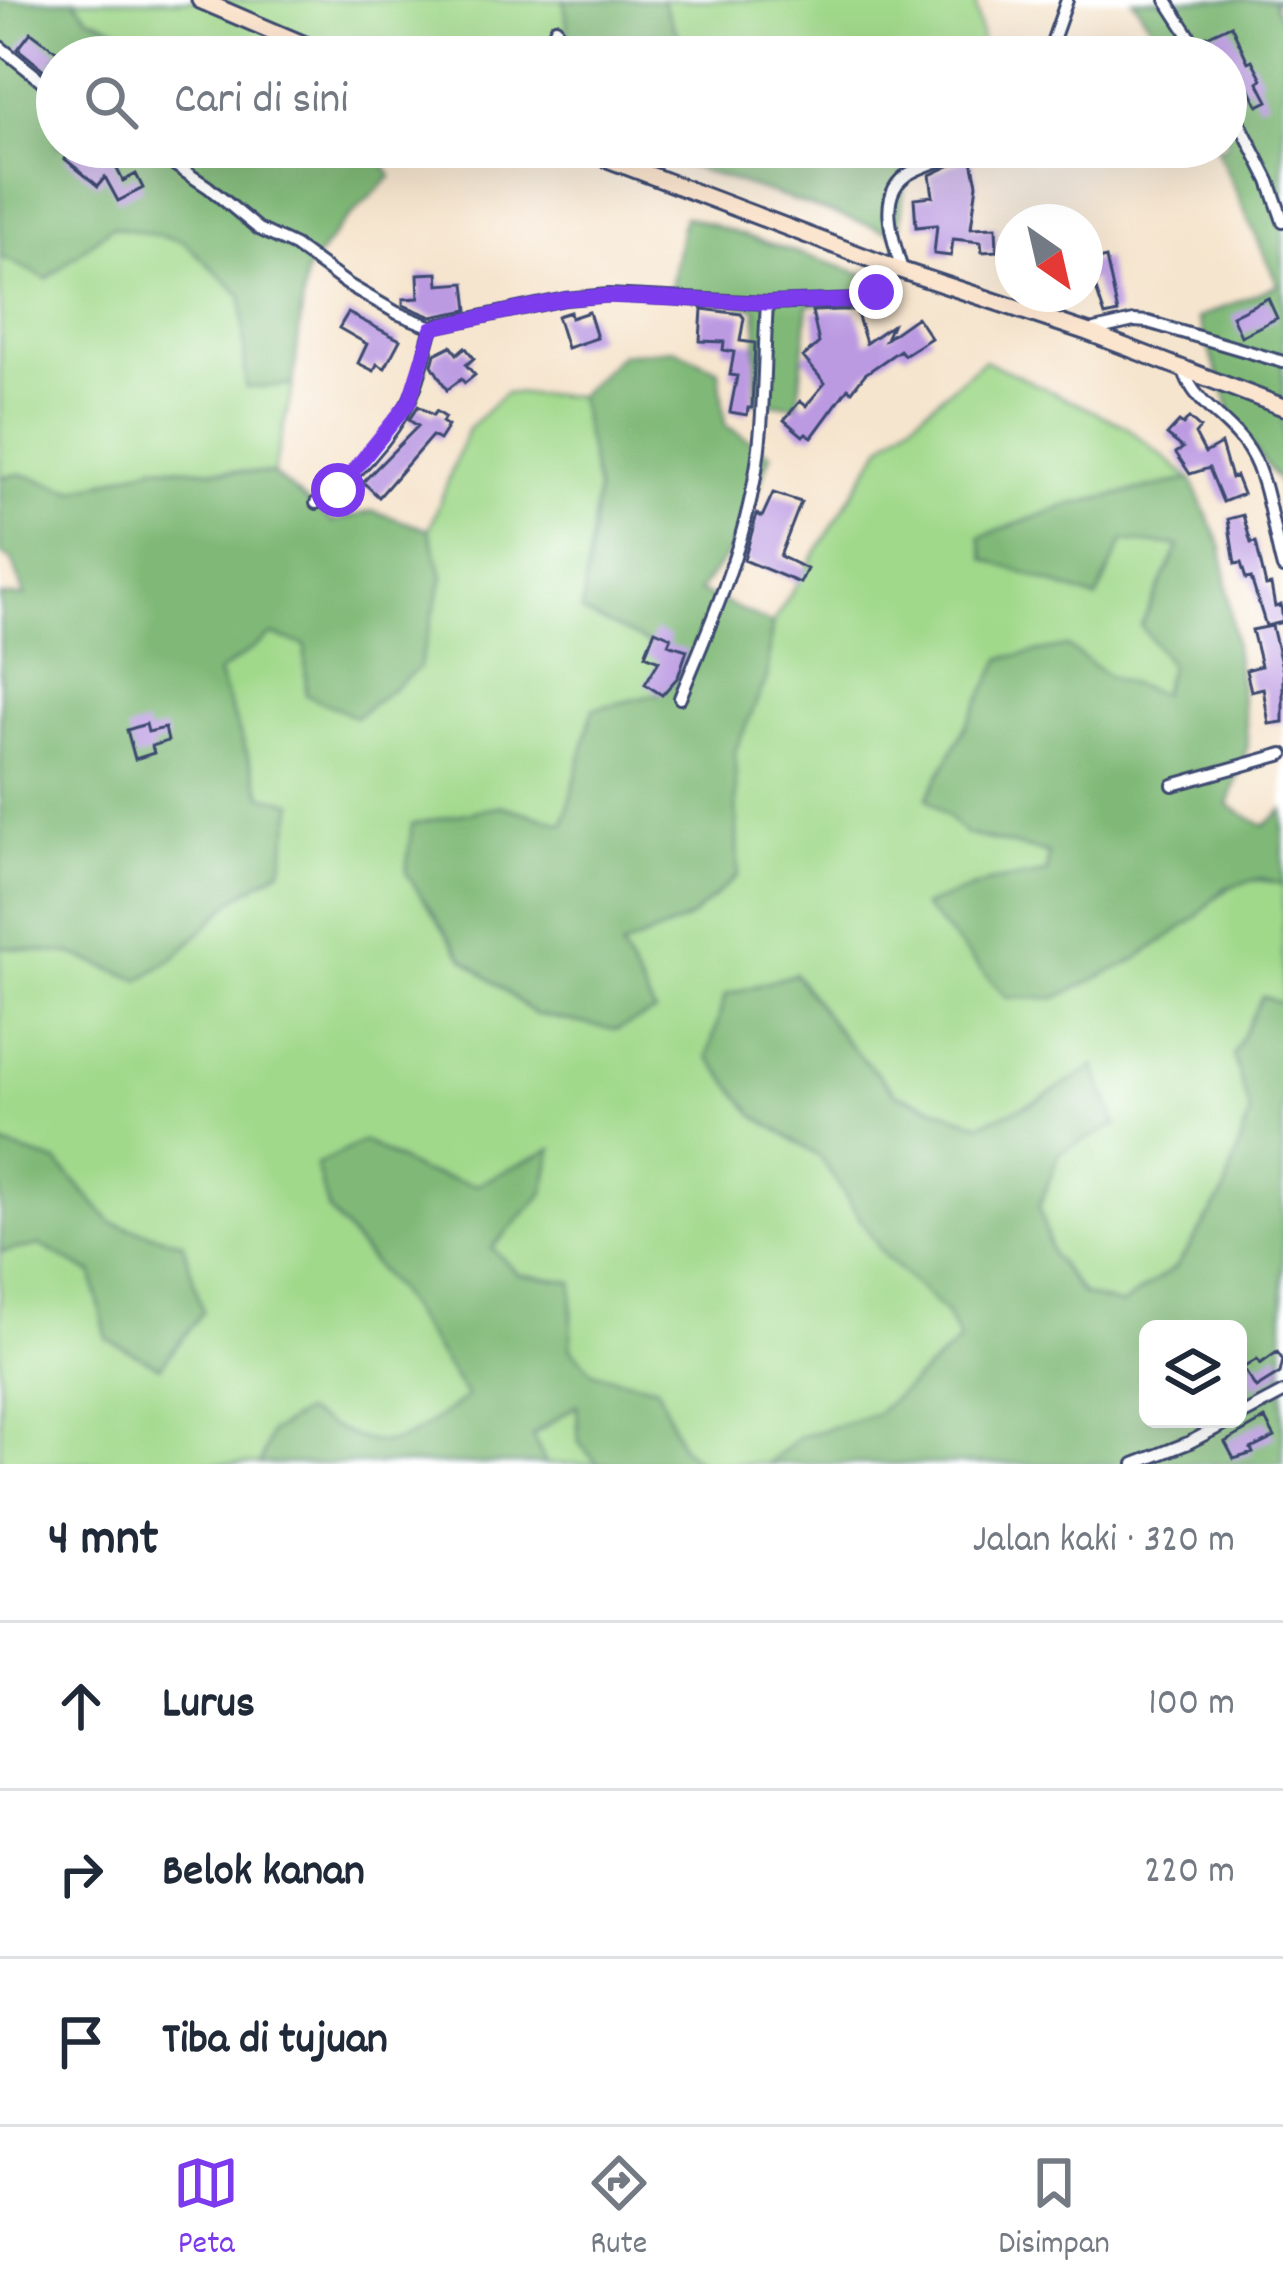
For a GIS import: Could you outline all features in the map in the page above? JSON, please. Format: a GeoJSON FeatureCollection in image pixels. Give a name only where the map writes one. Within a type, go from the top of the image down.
{"type":"FeatureCollection","features":[{"type":"Feature","properties":{"kind":"main road"},"geometry":{"type":"LineString","coordinates":[[200,0],[284,36]]}},
{"type":"Feature","properties":{"kind":"main road"},"geometry":{"type":"LineString","coordinates":[[632,168],[1283,407]]}},
{"type":"Feature","properties":{"kind":"street"},"geometry":{"type":"LineString","coordinates":[[1054,36],[1067,0]]}},
{"type":"Feature","properties":{"kind":"street"},"geometry":{"type":"LineString","coordinates":[[1166,0],[1189,36]]}},
{"type":"Feature","properties":{"kind":"street"},"geometry":{"type":"LineString","coordinates":[[552,36],[556,28]]}},
{"type":"Feature","properties":{"kind":"street"},"geometry":{"type":"LineString","coordinates":[[0,47],[36,76]]}},
{"type":"Feature","properties":{"kind":"street"},"geometry":{"type":"LineString","coordinates":[[1247,136],[1283,220]]}},
{"type":"Feature","properties":{"kind":"street"},"geometry":{"type":"LineString","coordinates":[[180,168],[259,229],[295,246],[397,314],[432,328],[565,299],[608,296],[767,303],[860,300],[876,292],[899,269],[889,217],[892,193],[904,177],[925,168]]}},
{"type":"Feature","properties":{"kind":"street"},"geometry":{"type":"LineString","coordinates":[[680,698],[719,604],[752,496],[767,303]]}},
{"type":"Feature","properties":{"kind":"street"},"geometry":{"type":"LineString","coordinates":[[1087,332],[1148,322],[1283,362]]}},
{"type":"Feature","properties":{"kind":"street"},"geometry":{"type":"LineString","coordinates":[[316,503],[350,480],[400,416],[415,386],[432,328]]}},
{"type":"Feature","properties":{"kind":"street"},"geometry":{"type":"LineString","coordinates":[[1184,371],[1198,400],[1240,438],[1255,460],[1283,568]]}},
{"type":"Feature","properties":{"kind":"street"},"geometry":{"type":"LineString","coordinates":[[1173,785],[1283,754]]}},
{"type":"Feature","properties":{"kind":"street"},"geometry":{"type":"LineString","coordinates":[[1247,1412],[1283,1394]]}},
{"type":"Feature","properties":{"kind":"street"},"geometry":{"type":"LineString","coordinates":[[1134,1464],[1217,1428]]}},
{"type":"Feature","properties":{"kind":"green space"},"geometry":{"type":"Polygon","coordinates":[[[0,0],[74,0],[88,17],[135,36],[36,36],[36,168],[386,168],[391,177],[341,225],[306,272],[293,385],[246,388],[242,296],[183,241],[112,226],[47,279],[0,256],[0,0]]]}},
{"type":"Feature","properties":{"kind":"green space"},"geometry":{"type":"Polygon","coordinates":[[[74,0],[564,0],[568,36],[134,36],[87,17],[74,0]]]}},
{"type":"Feature","properties":{"kind":"green space"},"geometry":{"type":"Polygon","coordinates":[[[564,0],[662,0],[679,36],[568,36],[564,0]]]}},
{"type":"Feature","properties":{"kind":"green space"},"geometry":{"type":"Polygon","coordinates":[[[662,0],[975,0],[981,36],[679,36],[662,0]]]}},
{"type":"Feature","properties":{"kind":"green space"},"geometry":{"type":"Polygon","coordinates":[[[1133,0],[1283,0],[1273,3],[1283,24],[1283,499],[1279,482],[1234,420],[1198,318],[1278,285],[1225,168],[1247,168],[1247,36],[1158,36],[1133,0]]]}},
{"type":"Feature","properties":{"kind":"green space"},"geometry":{"type":"Polygon","coordinates":[[[694,168],[900,168],[904,186],[899,235],[694,168]]]}},
{"type":"Feature","properties":{"kind":"green space"},"geometry":{"type":"Polygon","coordinates":[[[684,216],[866,275],[858,302],[808,305],[798,405],[756,403],[757,308],[670,293],[684,216]]]}},
{"type":"Feature","properties":{"kind":"green space"},"geometry":{"type":"Polygon","coordinates":[[[112,226],[183,241],[242,296],[246,388],[293,385],[273,474],[154,466],[75,491],[21,474],[0,477],[0,256],[47,278],[112,226]]]}},
{"type":"Feature","properties":{"kind":"green space"},"geometry":{"type":"Polygon","coordinates":[[[674,349],[719,370],[725,425],[771,454],[739,539],[699,591],[772,624],[767,678],[735,751],[738,875],[690,918],[621,948],[655,1012],[616,1030],[534,1014],[463,958],[406,873],[412,824],[502,806],[564,824],[593,709],[659,694],[684,660],[582,612],[597,490],[578,396],[621,354],[674,349]]]}},
{"type":"Feature","properties":{"kind":"green space"},"geometry":{"type":"Polygon","coordinates":[[[984,360],[1125,426],[1191,479],[1069,505],[1123,541],[1179,545],[1170,664],[1161,695],[1109,677],[1067,646],[966,834],[1048,853],[1047,874],[989,882],[924,907],[1196,918],[1234,885],[1255,880],[1283,885],[1283,1004],[1262,996],[1234,1055],[1250,1113],[1224,1193],[1177,1266],[1121,1306],[1083,1294],[1052,1255],[1039,1206],[1093,1068],[1037,1101],[981,1124],[897,1094],[843,1038],[795,974],[754,1115],[821,1158],[883,1254],[945,1312],[960,1341],[876,1414],[800,1437],[767,1464],[700,1464],[681,1446],[657,1387],[594,1373],[571,1349],[572,1282],[518,1274],[492,1248],[544,1193],[421,1172],[364,1141],[329,1211],[396,1290],[467,1397],[406,1441],[360,1443],[271,1432],[260,1464],[0,1464],[0,1252],[40,1245],[92,1274],[107,1339],[183,1243],[112,1223],[57,1162],[0,1144],[0,947],[71,954],[140,980],[175,957],[233,900],[281,870],[263,796],[218,673],[272,634],[306,645],[307,695],[357,716],[419,667],[443,577],[429,530],[468,429],[505,393],[578,396],[597,489],[582,612],[684,659],[659,694],[593,709],[564,824],[502,806],[655,1013],[620,947],[690,918],[738,875],[735,751],[766,678],[772,624],[882,446],[984,360]]]}},
{"type":"Feature","properties":{"kind":"green space"},"geometry":{"type":"Polygon","coordinates":[[[154,466],[273,474],[332,522],[373,511],[429,530],[443,577],[419,668],[356,717],[306,695],[305,645],[272,635],[218,673],[262,795],[294,803],[281,869],[233,900],[175,957],[140,980],[71,954],[0,947],[0,596],[25,596],[12,560],[0,554],[0,477],[21,474],[75,491],[154,466]]]}},
{"type":"Feature","properties":{"kind":"green space"},"geometry":{"type":"Polygon","coordinates":[[[1191,479],[1222,548],[1248,745],[1228,805],[1264,826],[1283,810],[1283,885],[1262,878],[1224,888],[1196,918],[1135,960],[1056,998],[1007,998],[923,906],[989,882],[1047,873],[1048,853],[966,834],[927,798],[1002,658],[1067,646],[1109,677],[1161,694],[1170,665],[1141,626],[1179,546],[1123,541],[1096,599],[985,559],[980,537],[1069,505],[1191,479]]]}},
{"type":"Feature","properties":{"kind":"green space"},"geometry":{"type":"Polygon","coordinates":[[[795,974],[843,1038],[896,1094],[980,1124],[1037,1101],[1094,1067],[1117,1125],[1060,1152],[1039,1206],[1052,1255],[1082,1294],[1121,1305],[1177,1266],[1224,1193],[1250,1113],[1233,1055],[1262,996],[1283,1004],[1283,1464],[767,1464],[799,1437],[876,1414],[960,1341],[945,1312],[883,1254],[821,1158],[754,1115],[708,1056],[725,995],[795,974]]]}},
{"type":"Feature","properties":{"kind":"green space"},"geometry":{"type":"Polygon","coordinates":[[[364,1141],[421,1172],[476,1185],[552,1149],[544,1193],[492,1248],[518,1274],[573,1282],[571,1349],[594,1373],[657,1387],[681,1446],[700,1464],[598,1464],[579,1443],[577,1405],[532,1435],[546,1464],[260,1464],[271,1432],[304,1412],[354,1436],[388,1442],[422,1429],[467,1397],[396,1290],[329,1211],[316,1165],[364,1141]]]}},
{"type":"Feature","properties":{"kind":"green space"},"geometry":{"type":"Polygon","coordinates":[[[0,1144],[57,1162],[112,1223],[183,1243],[203,1312],[160,1367],[107,1339],[92,1273],[40,1245],[0,1252],[0,1144]]]}},
{"type":"Feature","properties":{"kind":"green space"},"geometry":{"type":"Polygon","coordinates":[[[577,1405],[579,1443],[598,1464],[546,1464],[532,1436],[577,1405]]]}},
{"type":"Feature","properties":{"kind":"building"},"geometry":{"type":"Polygon","coordinates":[[[1231,25],[1236,36],[1207,36],[1231,25]]]}},
{"type":"Feature","properties":{"kind":"building"},"geometry":{"type":"Polygon","coordinates":[[[31,32],[36,36],[36,64],[18,49],[31,32]]]}},
{"type":"Feature","properties":{"kind":"building"},"geometry":{"type":"Polygon","coordinates":[[[1247,60],[1252,60],[1262,79],[1258,82],[1268,101],[1258,106],[1249,87],[1247,60]]]}},
{"type":"Feature","properties":{"kind":"building"},"geometry":{"type":"Polygon","coordinates":[[[76,168],[116,168],[123,181],[136,174],[143,188],[118,201],[105,177],[98,186],[76,168]]]}},
{"type":"Feature","properties":{"kind":"building"},"geometry":{"type":"Polygon","coordinates":[[[945,168],[974,168],[977,184],[971,228],[995,227],[995,251],[982,252],[981,242],[953,239],[951,256],[934,254],[937,225],[916,227],[914,198],[933,196],[930,175],[945,168]]]}},
{"type":"Feature","properties":{"kind":"building"},"geometry":{"type":"Polygon","coordinates":[[[1103,259],[1118,313],[1105,316],[1103,310],[1103,259]]]}},
{"type":"Feature","properties":{"kind":"building"},"geometry":{"type":"Polygon","coordinates":[[[438,273],[439,285],[465,283],[468,310],[432,317],[403,305],[403,299],[419,298],[418,274],[438,273]]]}},
{"type":"Feature","properties":{"kind":"building"},"geometry":{"type":"Polygon","coordinates":[[[1268,298],[1277,318],[1241,336],[1232,316],[1268,298]]]}},
{"type":"Feature","properties":{"kind":"building"},"geometry":{"type":"Polygon","coordinates":[[[702,309],[741,314],[740,341],[755,343],[752,408],[747,415],[730,412],[737,376],[730,375],[734,352],[723,350],[724,342],[700,341],[702,309]]]}},
{"type":"Feature","properties":{"kind":"building"},"geometry":{"type":"Polygon","coordinates":[[[856,310],[866,343],[892,325],[886,339],[917,317],[931,338],[904,355],[900,350],[865,374],[852,391],[848,388],[812,437],[803,436],[784,420],[800,401],[806,406],[825,383],[803,357],[819,343],[812,311],[856,310]]]}},
{"type":"Feature","properties":{"kind":"building"},"geometry":{"type":"Polygon","coordinates":[[[570,312],[571,318],[589,312],[597,338],[567,348],[557,316],[570,312]]]}},
{"type":"Feature","properties":{"kind":"building"},"geometry":{"type":"Polygon","coordinates":[[[348,313],[400,340],[385,368],[377,364],[374,371],[358,363],[367,344],[339,328],[348,313]]]}},
{"type":"Feature","properties":{"kind":"building"},"geometry":{"type":"Polygon","coordinates":[[[451,346],[457,354],[465,347],[474,358],[466,365],[475,375],[447,390],[432,365],[435,354],[451,346]]]}},
{"type":"Feature","properties":{"kind":"building"},"geometry":{"type":"Polygon","coordinates":[[[418,406],[445,417],[442,422],[448,426],[439,440],[432,436],[379,497],[363,482],[418,426],[409,420],[418,406]]]}},
{"type":"Feature","properties":{"kind":"building"},"geometry":{"type":"Polygon","coordinates":[[[1189,418],[1200,428],[1195,434],[1205,453],[1221,444],[1231,478],[1236,476],[1243,494],[1223,502],[1209,468],[1190,474],[1176,453],[1183,448],[1167,435],[1189,418]]]}},
{"type":"Feature","properties":{"kind":"building"},"geometry":{"type":"Polygon","coordinates":[[[773,493],[801,502],[780,556],[807,569],[800,583],[744,560],[757,514],[762,517],[773,493]]]}},
{"type":"Feature","properties":{"kind":"building"},"geometry":{"type":"Polygon","coordinates":[[[1243,515],[1251,543],[1256,542],[1266,586],[1271,585],[1275,607],[1281,605],[1283,622],[1266,626],[1251,578],[1246,579],[1241,563],[1235,564],[1228,519],[1243,515]]]}},
{"type":"Feature","properties":{"kind":"building"},"geometry":{"type":"Polygon","coordinates":[[[1272,626],[1283,672],[1283,722],[1269,724],[1263,688],[1251,691],[1246,670],[1261,666],[1252,630],[1272,626]]]}},
{"type":"Feature","properties":{"kind":"building"},"geometry":{"type":"Polygon","coordinates":[[[655,630],[671,637],[668,644],[687,650],[678,677],[662,695],[645,684],[659,661],[645,655],[655,630]]]}},
{"type":"Feature","properties":{"kind":"building"},"geometry":{"type":"Polygon","coordinates":[[[146,724],[148,732],[165,728],[168,741],[152,746],[154,753],[135,759],[127,730],[146,724]]]}},
{"type":"Feature","properties":{"kind":"building"},"geometry":{"type":"Polygon","coordinates":[[[1277,1352],[1283,1360],[1280,1373],[1256,1388],[1247,1365],[1257,1359],[1260,1364],[1277,1352]]]}},
{"type":"Feature","properties":{"kind":"building"},"geometry":{"type":"Polygon","coordinates":[[[1265,1419],[1275,1437],[1251,1449],[1253,1453],[1234,1459],[1225,1442],[1265,1419]]]}},
{"type":"Feature","properties":{"kind":"route"},"geometry":{"type":"LineString","coordinates":[[338,490],[409,402],[432,328],[565,299],[821,302],[860,300],[876,292]]}}]}
